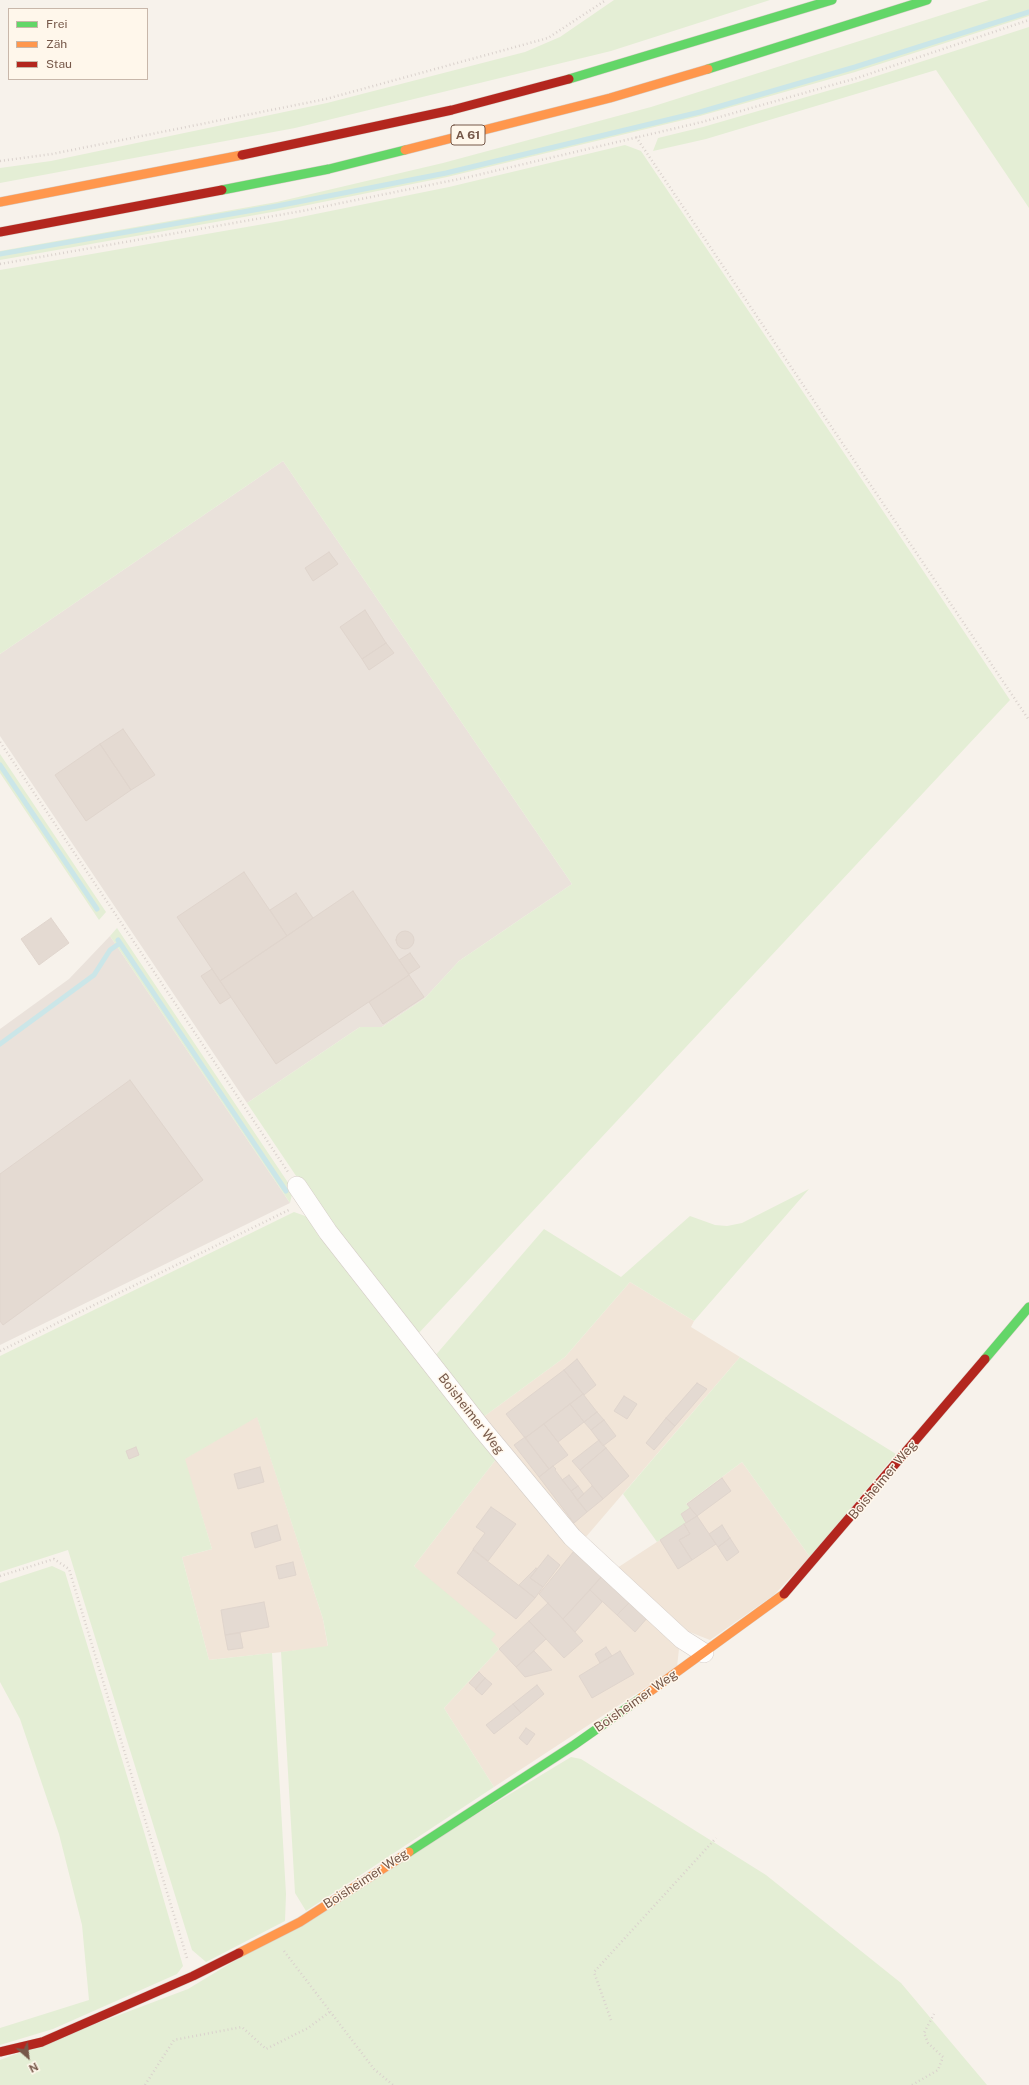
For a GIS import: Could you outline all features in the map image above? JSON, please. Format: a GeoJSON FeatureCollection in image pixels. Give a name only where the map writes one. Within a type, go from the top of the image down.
{"type":"FeatureCollection","features":[{"type":"Feature","properties":{"kind":"main road","name":"A 61"},"geometry":{"type":"LineString","coordinates":[[0,202],[70,190],[317,141],[452,110],[601,70],[832,0]]}},
{"type":"Feature","properties":{"kind":"main road","name":"A 61"},"geometry":{"type":"LineString","coordinates":[[0,232],[329,170],[610,98],[832,31],[927,0]]}},
{"type":"Feature","properties":{"kind":"main road","name":"Boisheimer Weg"},"geometry":{"type":"LineString","coordinates":[[0,2052],[42,2042],[193,1976],[300,1922],[574,1745],[704,1653],[789,1590],[1029,1307]]}},
{"type":"Feature","properties":{"kind":"street","name":"Boisheimer Weg"},"geometry":{"type":"LineString","coordinates":[[302,1193],[328,1232],[483,1430],[572,1537],[682,1639],[704,1653]]}},
{"type":"Feature","properties":{"kind":"path"},"geometry":{"type":"LineString","coordinates":[[0,161],[52,154],[326,99],[548,38],[606,0]]}},
{"type":"Feature","properties":{"kind":"path"},"geometry":{"type":"LineString","coordinates":[[0,264],[302,211],[469,177],[702,122],[857,78],[1029,20]]}},
{"type":"Feature","properties":{"kind":"path"},"geometry":{"type":"LineString","coordinates":[[636,137],[1029,720]]}},
{"type":"Feature","properties":{"kind":"path"},"geometry":{"type":"LineString","coordinates":[[0,742],[302,1193],[0,1350]]}},
{"type":"Feature","properties":{"kind":"path"},"geometry":{"type":"LineString","coordinates":[[0,1576],[54,1559],[69,1569],[193,1976]]}},
{"type":"Feature","properties":{"kind":"path"},"geometry":{"type":"LineString","coordinates":[[611,2020],[594,1972],[716,1838]]}},
{"type":"Feature","properties":{"kind":"path"},"geometry":{"type":"LineString","coordinates":[[272,1936],[374,2069],[392,2084]]}},
{"type":"Feature","properties":{"kind":"path"},"geometry":{"type":"LineString","coordinates":[[145,2085],[174,2040],[242,2027],[266,2049],[308,2028],[330,2012]]}},
{"type":"Feature","properties":{"kind":"path"},"geometry":{"type":"LineString","coordinates":[[912,2085],[938,2070],[943,2056],[928,2043],[924,2033],[934,2014]]}},
{"type":"Feature","properties":{"kind":"shaded area"},"geometry":{"type":"Polygon","coordinates":[[[283,461],[572,884],[459,961],[425,998],[382,1027],[360,1027],[247,1103],[0,736],[0,654],[283,461]]]}},
{"type":"Feature","properties":{"kind":"shaded area"},"geometry":{"type":"Polygon","coordinates":[[[110,936],[290,1203],[0,1345],[0,1029],[69,979],[110,936]]]}},
{"type":"Feature","properties":{"kind":"shaded area"},"geometry":{"type":"Polygon","coordinates":[[[630,1282],[694,1321],[691,1327],[740,1357],[585,1538],[482,1418],[565,1357],[630,1282]]]}},
{"type":"Feature","properties":{"kind":"shaded area"},"geometry":{"type":"Polygon","coordinates":[[[257,1416],[323,1619],[328,1647],[209,1660],[182,1557],[212,1549],[184,1459],[257,1416]]]}},
{"type":"Feature","properties":{"kind":"shaded area"},"geometry":{"type":"Polygon","coordinates":[[[497,1458],[679,1649],[677,1667],[494,1787],[444,1708],[499,1649],[414,1566],[497,1458]]]}},
{"type":"Feature","properties":{"kind":"shaded area"},"geometry":{"type":"Polygon","coordinates":[[[742,1462],[810,1557],[774,1595],[710,1640],[677,1627],[617,1568],[686,1523],[681,1514],[686,1504],[742,1462]]]}},
{"type":"Feature","properties":{"kind":"green space"},"geometry":{"type":"Polygon","coordinates":[[[614,0],[770,0],[611,51],[295,128],[0,183],[0,168],[51,161],[327,103],[525,52],[560,37],[614,0]]]}},
{"type":"Feature","properties":{"kind":"green space"},"geometry":{"type":"Polygon","coordinates":[[[989,0],[1029,0],[1029,16],[855,72],[700,116],[447,177],[278,211],[0,260],[0,251],[277,202],[443,163],[651,107],[989,0]]]}},
{"type":"Feature","properties":{"kind":"green space"},"geometry":{"type":"Polygon","coordinates":[[[1029,27],[1029,208],[936,70],[706,139],[653,151],[658,138],[703,127],[858,82],[1029,27]]]}},
{"type":"Feature","properties":{"kind":"green space"},"geometry":{"type":"Polygon","coordinates":[[[625,145],[641,151],[1010,700],[417,1335],[319,1210],[247,1103],[360,1027],[382,1027],[425,998],[459,961],[572,884],[283,461],[0,654],[0,270],[281,221],[449,187],[625,145]]]}},
{"type":"Feature","properties":{"kind":"green space"},"geometry":{"type":"Polygon","coordinates":[[[0,754],[106,912],[99,920],[0,773],[0,754]]]}},
{"type":"Feature","properties":{"kind":"green space"},"geometry":{"type":"Polygon","coordinates":[[[117,928],[293,1190],[290,1203],[110,936],[117,928]]]}},
{"type":"Feature","properties":{"kind":"green space"},"geometry":{"type":"Polygon","coordinates":[[[809,1189],[694,1321],[630,1282],[565,1357],[482,1418],[434,1357],[544,1229],[621,1277],[690,1216],[715,1225],[727,1226],[742,1223],[809,1189]]]}},
{"type":"Feature","properties":{"kind":"green space"},"geometry":{"type":"Polygon","coordinates":[[[294,1212],[308,1217],[497,1458],[414,1566],[496,1634],[491,1640],[499,1649],[444,1708],[494,1787],[306,1911],[295,1893],[281,1652],[328,1646],[323,1619],[257,1417],[185,1459],[212,1549],[182,1557],[209,1660],[272,1653],[286,1894],[285,1921],[206,1962],[192,1950],[68,1550],[0,1572],[0,1356],[294,1212]]]}},
{"type":"Feature","properties":{"kind":"green space"},"geometry":{"type":"Polygon","coordinates":[[[740,1357],[896,1454],[810,1557],[742,1462],[686,1504],[690,1508],[681,1514],[686,1523],[657,1542],[623,1494],[740,1357]]]}},
{"type":"Feature","properties":{"kind":"green space"},"geometry":{"type":"Polygon","coordinates":[[[52,1566],[65,1572],[183,1966],[177,1974],[53,2029],[0,2045],[0,2028],[89,2000],[82,1925],[59,1834],[20,1719],[0,1682],[0,1583],[52,1566]]]}},
{"type":"Feature","properties":{"kind":"green space"},"geometry":{"type":"Polygon","coordinates":[[[571,1757],[581,1759],[766,1875],[901,1983],[987,2085],[0,2085],[0,2060],[188,1989],[571,1757]]]}},
{"type":"Feature","properties":{"kind":"building"},"geometry":{"type":"Polygon","coordinates":[[[329,552],[338,564],[313,581],[305,568],[329,552]]]}},
{"type":"Feature","properties":{"kind":"building"},"geometry":{"type":"Polygon","coordinates":[[[365,610],[386,643],[362,659],[340,627],[365,610]]]}},
{"type":"Feature","properties":{"kind":"building"},"geometry":{"type":"Polygon","coordinates":[[[386,643],[394,653],[369,670],[362,659],[386,643]]]}},
{"type":"Feature","properties":{"kind":"building"},"geometry":{"type":"Polygon","coordinates":[[[123,729],[155,775],[131,790],[100,744],[123,729]]]}},
{"type":"Feature","properties":{"kind":"building"},"geometry":{"type":"Polygon","coordinates":[[[100,744],[131,790],[86,821],[55,775],[100,744]]]}},
{"type":"Feature","properties":{"kind":"building"},"geometry":{"type":"Polygon","coordinates":[[[244,872],[287,936],[220,981],[177,917],[244,872]]]}},
{"type":"Feature","properties":{"kind":"building"},"geometry":{"type":"Polygon","coordinates":[[[353,891],[409,975],[276,1064],[220,981],[353,891]]]}},
{"type":"Feature","properties":{"kind":"building"},"geometry":{"type":"Polygon","coordinates":[[[296,893],[313,918],[287,936],[270,910],[296,893]]]}},
{"type":"Feature","properties":{"kind":"building"},"geometry":{"type":"Polygon","coordinates":[[[51,918],[69,943],[39,965],[21,939],[51,918]]]}},
{"type":"Feature","properties":{"kind":"building"},"geometry":{"type":"Polygon","coordinates":[[[401,931],[409,931],[414,936],[412,947],[409,949],[401,949],[396,944],[396,936],[401,931]]]}},
{"type":"Feature","properties":{"kind":"building"},"geometry":{"type":"Polygon","coordinates":[[[410,953],[420,967],[409,974],[399,960],[410,953]]]}},
{"type":"Feature","properties":{"kind":"building"},"geometry":{"type":"Polygon","coordinates":[[[212,969],[231,997],[220,1004],[201,976],[212,969]]]}},
{"type":"Feature","properties":{"kind":"building"},"geometry":{"type":"Polygon","coordinates":[[[409,975],[424,997],[383,1024],[369,1002],[409,975]]]}},
{"type":"Feature","properties":{"kind":"building"},"geometry":{"type":"Polygon","coordinates":[[[130,1080],[203,1180],[3,1325],[0,1321],[0,1174],[130,1080]]]}},
{"type":"Feature","properties":{"kind":"building"},"geometry":{"type":"Polygon","coordinates":[[[577,1359],[596,1385],[584,1395],[564,1370],[577,1359]]]}},
{"type":"Feature","properties":{"kind":"building"},"geometry":{"type":"Polygon","coordinates":[[[564,1370],[583,1394],[525,1438],[506,1414],[564,1370]]]}},
{"type":"Feature","properties":{"kind":"building"},"geometry":{"type":"Polygon","coordinates":[[[697,1383],[707,1389],[675,1426],[666,1418],[697,1383]]]}},
{"type":"Feature","properties":{"kind":"building"},"geometry":{"type":"Polygon","coordinates":[[[583,1394],[597,1412],[584,1422],[570,1404],[583,1394]]]}},
{"type":"Feature","properties":{"kind":"building"},"geometry":{"type":"Polygon","coordinates":[[[624,1396],[637,1404],[627,1419],[614,1411],[624,1396]]]}},
{"type":"Feature","properties":{"kind":"building"},"geometry":{"type":"Polygon","coordinates":[[[570,1404],[584,1422],[558,1442],[544,1424],[570,1404]]]}},
{"type":"Feature","properties":{"kind":"building"},"geometry":{"type":"Polygon","coordinates":[[[597,1412],[604,1420],[591,1430],[584,1422],[597,1412]]]}},
{"type":"Feature","properties":{"kind":"building"},"geometry":{"type":"Polygon","coordinates":[[[666,1418],[675,1426],[654,1450],[646,1443],[666,1418]]]}},
{"type":"Feature","properties":{"kind":"building"},"geometry":{"type":"Polygon","coordinates":[[[604,1420],[616,1436],[603,1446],[591,1430],[604,1420]]]}},
{"type":"Feature","properties":{"kind":"building"},"geometry":{"type":"Polygon","coordinates":[[[544,1424],[568,1455],[549,1469],[525,1438],[544,1424]]]}},
{"type":"Feature","properties":{"kind":"building"},"geometry":{"type":"Polygon","coordinates":[[[525,1437],[549,1469],[539,1477],[514,1445],[525,1437]]]}},
{"type":"Feature","properties":{"kind":"building"},"geometry":{"type":"Polygon","coordinates":[[[599,1440],[606,1448],[580,1470],[572,1461],[599,1440]]]}},
{"type":"Feature","properties":{"kind":"building"},"geometry":{"type":"Polygon","coordinates":[[[136,1447],[139,1455],[129,1459],[126,1451],[136,1447]]]}},
{"type":"Feature","properties":{"kind":"building"},"geometry":{"type":"Polygon","coordinates":[[[606,1448],[629,1476],[603,1499],[580,1470],[606,1448]]]}},
{"type":"Feature","properties":{"kind":"building"},"geometry":{"type":"Polygon","coordinates":[[[553,1466],[587,1512],[574,1523],[539,1477],[553,1466]]]}},
{"type":"Feature","properties":{"kind":"building"},"geometry":{"type":"Polygon","coordinates":[[[260,1467],[264,1482],[238,1489],[234,1474],[260,1467]]]}},
{"type":"Feature","properties":{"kind":"building"},"geometry":{"type":"Polygon","coordinates":[[[569,1475],[578,1486],[571,1491],[562,1480],[569,1475]]]}},
{"type":"Feature","properties":{"kind":"building"},"geometry":{"type":"Polygon","coordinates":[[[722,1478],[731,1491],[697,1516],[687,1504],[722,1478]]]}},
{"type":"Feature","properties":{"kind":"building"},"geometry":{"type":"Polygon","coordinates":[[[578,1486],[584,1494],[577,1500],[571,1491],[578,1486]]]}},
{"type":"Feature","properties":{"kind":"building"},"geometry":{"type":"Polygon","coordinates":[[[592,1486],[603,1499],[587,1512],[577,1500],[592,1486]]]}},
{"type":"Feature","properties":{"kind":"building"},"geometry":{"type":"Polygon","coordinates":[[[491,1507],[516,1524],[488,1561],[473,1549],[485,1533],[476,1527],[491,1507]]]}},
{"type":"Feature","properties":{"kind":"building"},"geometry":{"type":"Polygon","coordinates":[[[690,1508],[697,1516],[686,1523],[681,1514],[690,1508]]]}},
{"type":"Feature","properties":{"kind":"building"},"geometry":{"type":"Polygon","coordinates":[[[697,1516],[716,1544],[692,1560],[679,1540],[690,1534],[684,1524],[697,1516]]]}},
{"type":"Feature","properties":{"kind":"building"},"geometry":{"type":"Polygon","coordinates":[[[684,1524],[690,1534],[679,1540],[692,1560],[678,1569],[660,1540],[684,1524]]]}},
{"type":"Feature","properties":{"kind":"building"},"geometry":{"type":"Polygon","coordinates":[[[277,1525],[281,1540],[255,1548],[251,1533],[277,1525]]]}},
{"type":"Feature","properties":{"kind":"building"},"geometry":{"type":"Polygon","coordinates":[[[722,1525],[730,1538],[718,1547],[709,1534],[722,1525]]]}},
{"type":"Feature","properties":{"kind":"building"},"geometry":{"type":"Polygon","coordinates":[[[730,1538],[739,1552],[727,1561],[718,1547],[730,1538]]]}},
{"type":"Feature","properties":{"kind":"building"},"geometry":{"type":"Polygon","coordinates":[[[473,1550],[535,1598],[516,1619],[457,1573],[473,1550]]]}},
{"type":"Feature","properties":{"kind":"building"},"geometry":{"type":"Polygon","coordinates":[[[574,1551],[602,1576],[563,1619],[539,1594],[574,1551]]]}},
{"type":"Feature","properties":{"kind":"building"},"geometry":{"type":"Polygon","coordinates":[[[548,1555],[560,1565],[543,1587],[530,1578],[548,1555]]]}},
{"type":"Feature","properties":{"kind":"building"},"geometry":{"type":"Polygon","coordinates":[[[293,1562],[296,1575],[279,1579],[276,1566],[293,1562]]]}},
{"type":"Feature","properties":{"kind":"building"},"geometry":{"type":"Polygon","coordinates":[[[536,1568],[537,1569],[530,1578],[543,1587],[535,1598],[519,1585],[536,1568]]]}},
{"type":"Feature","properties":{"kind":"building"},"geometry":{"type":"Polygon","coordinates":[[[602,1576],[630,1602],[617,1615],[590,1590],[602,1576]]]}},
{"type":"Feature","properties":{"kind":"building"},"geometry":{"type":"Polygon","coordinates":[[[590,1590],[602,1602],[575,1632],[563,1619],[590,1590]]]}},
{"type":"Feature","properties":{"kind":"building"},"geometry":{"type":"Polygon","coordinates":[[[264,1602],[269,1627],[225,1635],[221,1610],[264,1602]]]}},
{"type":"Feature","properties":{"kind":"building"},"geometry":{"type":"Polygon","coordinates":[[[630,1602],[648,1617],[635,1632],[617,1615],[630,1602]]]}},
{"type":"Feature","properties":{"kind":"building"},"geometry":{"type":"Polygon","coordinates":[[[548,1603],[583,1641],[564,1658],[529,1621],[548,1603]]]}},
{"type":"Feature","properties":{"kind":"building"},"geometry":{"type":"Polygon","coordinates":[[[529,1621],[546,1639],[516,1667],[499,1649],[529,1621]]]}},
{"type":"Feature","properties":{"kind":"building"},"geometry":{"type":"Polygon","coordinates":[[[240,1633],[243,1648],[228,1650],[225,1635],[240,1633]]]}},
{"type":"Feature","properties":{"kind":"building"},"geometry":{"type":"Polygon","coordinates":[[[606,1647],[612,1656],[600,1663],[595,1654],[606,1647]]]}},
{"type":"Feature","properties":{"kind":"building"},"geometry":{"type":"Polygon","coordinates":[[[534,1651],[552,1670],[525,1677],[516,1667],[534,1651]]]}},
{"type":"Feature","properties":{"kind":"building"},"geometry":{"type":"Polygon","coordinates":[[[620,1651],[634,1674],[592,1698],[579,1676],[620,1651]]]}},
{"type":"Feature","properties":{"kind":"building"},"geometry":{"type":"Polygon","coordinates":[[[479,1672],[485,1678],[476,1689],[469,1683],[479,1672]]]}},
{"type":"Feature","properties":{"kind":"building"},"geometry":{"type":"Polygon","coordinates":[[[485,1678],[492,1684],[482,1695],[475,1689],[485,1678]]]}},
{"type":"Feature","properties":{"kind":"building"},"geometry":{"type":"Polygon","coordinates":[[[537,1685],[544,1694],[521,1713],[513,1704],[537,1685]]]}},
{"type":"Feature","properties":{"kind":"building"},"geometry":{"type":"Polygon","coordinates":[[[513,1704],[521,1713],[494,1734],[486,1725],[513,1704]]]}},
{"type":"Feature","properties":{"kind":"building"},"geometry":{"type":"Polygon","coordinates":[[[526,1728],[535,1734],[527,1745],[519,1738],[526,1728]]]}},
{"type":"Feature","properties":{"kind":"waterway"},"geometry":{"type":"LineString","coordinates":[[0,254],[277,206],[446,173],[700,112],[855,67],[1029,12]]}},
{"type":"Feature","properties":{"kind":"waterway"},"geometry":{"type":"LineString","coordinates":[[0,765],[97,909]]}},
{"type":"Feature","properties":{"kind":"waterway"},"geometry":{"type":"LineString","coordinates":[[118,940],[286,1191]]}},
{"type":"Feature","properties":{"kind":"waterway"},"geometry":{"type":"LineString","coordinates":[[0,1044],[94,975],[110,950],[120,943]]}},
{"type":"Feature","properties":{"kind":"traffic: fast"},"geometry":{"type":"LineString","coordinates":[[569,79],[832,0]]}},
{"type":"Feature","properties":{"kind":"traffic: fast"},"geometry":{"type":"LineString","coordinates":[[708,69],[927,0]]}},
{"type":"Feature","properties":{"kind":"traffic: fast"},"geometry":{"type":"LineString","coordinates":[[222,190],[329,169],[405,150]]}},
{"type":"Feature","properties":{"kind":"traffic: fast"},"geometry":{"type":"LineString","coordinates":[[985,1359],[1029,1307]]}},
{"type":"Feature","properties":{"kind":"traffic: fast"},"geometry":{"type":"LineString","coordinates":[[409,1852],[574,1745],[641,1698]]}},
{"type":"Feature","properties":{"kind":"traffic: slow"},"geometry":{"type":"LineString","coordinates":[[405,150],[610,98],[708,69]]}},
{"type":"Feature","properties":{"kind":"traffic: slow"},"geometry":{"type":"LineString","coordinates":[[0,202],[242,155]]}},
{"type":"Feature","properties":{"kind":"traffic: slow"},"geometry":{"type":"LineString","coordinates":[[641,1698],[784,1594]]}},
{"type":"Feature","properties":{"kind":"traffic: slow"},"geometry":{"type":"LineString","coordinates":[[239,1953],[300,1922],[409,1852]]}},
{"type":"Feature","properties":{"kind":"traffic: jam"},"geometry":{"type":"LineString","coordinates":[[242,155],[452,110],[569,79]]}},
{"type":"Feature","properties":{"kind":"traffic: jam"},"geometry":{"type":"LineString","coordinates":[[0,232],[222,190]]}},
{"type":"Feature","properties":{"kind":"traffic: jam"},"geometry":{"type":"LineString","coordinates":[[784,1594],[985,1359]]}},
{"type":"Feature","properties":{"kind":"traffic: jam"},"geometry":{"type":"LineString","coordinates":[[0,2052],[42,2042],[193,1976],[239,1953]]}}]}
